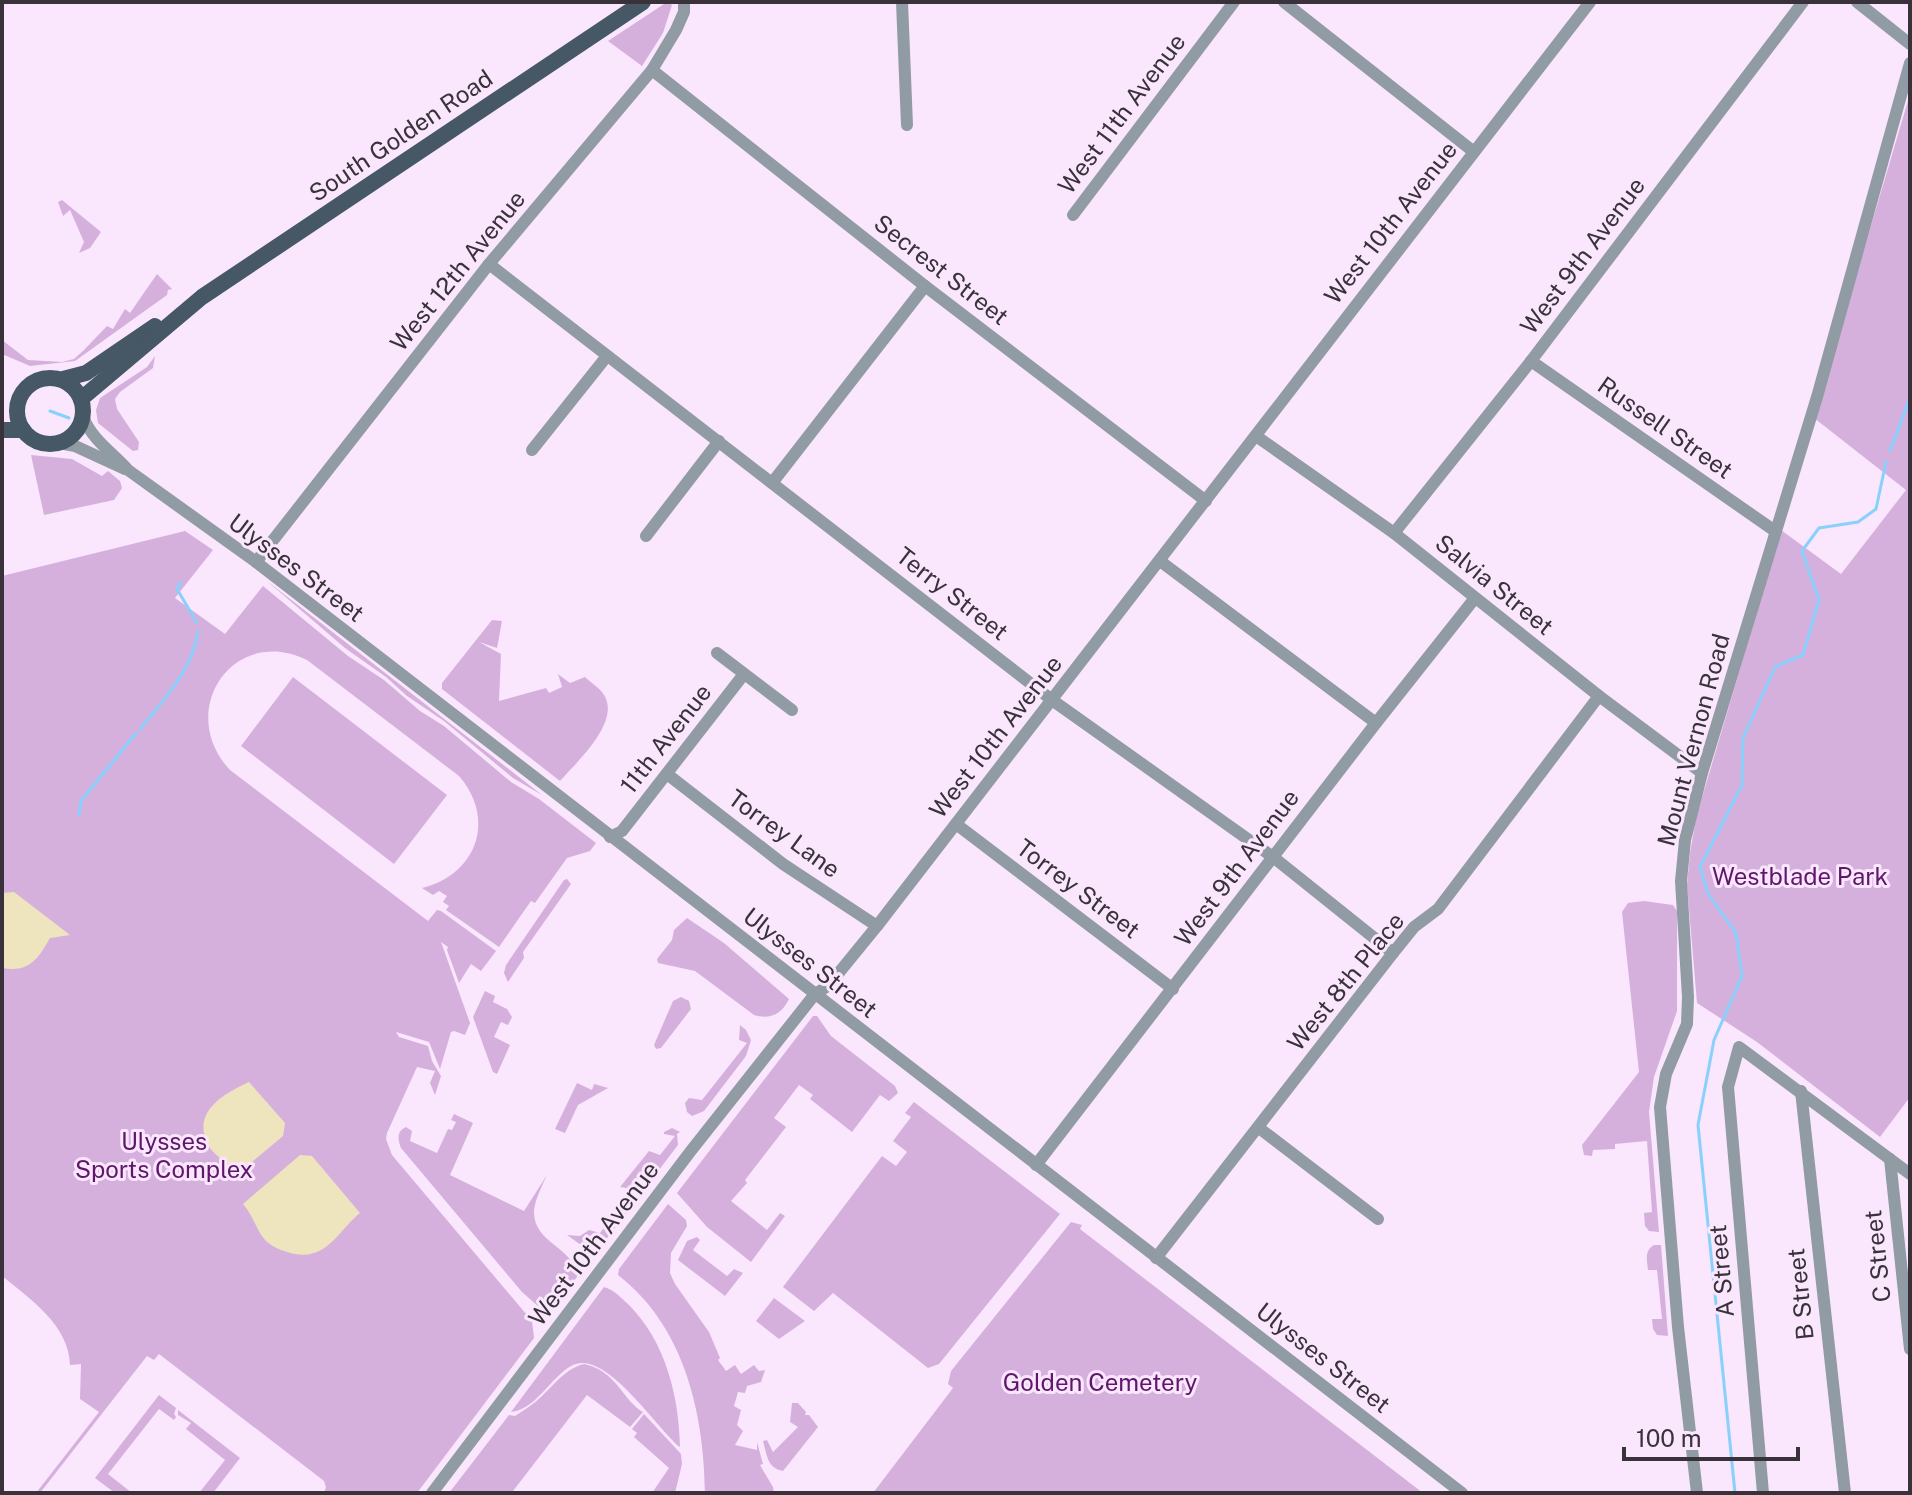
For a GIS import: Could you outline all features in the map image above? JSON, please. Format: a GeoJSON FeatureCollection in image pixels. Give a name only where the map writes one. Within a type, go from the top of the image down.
{"type":"FeatureCollection","features":[{"type":"Feature","properties":{"kind":"main road","name":"South Golden Road"},"geometry":{"type":"LineString","coordinates":[[63,379],[86,373],[148,330],[185,310],[643,2]]}},
{"type":"Feature","properties":{"kind":"main road","name":"South Golden Road"},"geometry":{"type":"LineString","coordinates":[[81,399],[185,310]]}},
{"type":"Feature","properties":{"kind":"main road"},"geometry":{"type":"LineString","coordinates":[[54,377],[74,387],[81,399],[83,417],[75,432],[59,443],[47,444],[34,440],[10,410],[24,391],[38,380],[54,377]]}},
{"type":"Feature","properties":{"kind":"main road"},"geometry":{"type":"LineString","coordinates":[[2,430],[23,430]]}},
{"type":"Feature","properties":{"kind":"street","name":"West 12th Avenue"},"geometry":{"type":"LineString","coordinates":[[256,562],[489,264],[652,70],[676,30],[684,12],[684,2]]}},
{"type":"Feature","properties":{"kind":"street"},"geometry":{"type":"LineString","coordinates":[[902,2],[907,125]]}},
{"type":"Feature","properties":{"kind":"street","name":"West 11th Avenue"},"geometry":{"type":"LineString","coordinates":[[1073,215],[1234,2]]}},
{"type":"Feature","properties":{"kind":"street"},"geometry":{"type":"LineString","coordinates":[[1284,2],[1474,152]]}},
{"type":"Feature","properties":{"kind":"street"},"geometry":{"type":"LineString","coordinates":[[1572,2],[1587,6]]}},
{"type":"Feature","properties":{"kind":"street","name":"West 9th Avenue"},"geometry":{"type":"LineString","coordinates":[[1394,533],[1531,361],[1803,2]]}},
{"type":"Feature","properties":{"kind":"street"},"geometry":{"type":"LineString","coordinates":[[1857,2],[1910,44]]}},
{"type":"Feature","properties":{"kind":"street","name":"West 10th Avenue"},"geometry":{"type":"LineString","coordinates":[[432,1493],[690,1152],[815,994],[828,986],[877,926],[1587,6]]}},
{"type":"Feature","properties":{"kind":"street","name":"Mount Vernon Road"},"geometry":{"type":"LineString","coordinates":[[1697,1493],[1678,1327],[1660,1107],[1666,1074],[1687,1024],[1681,881],[1685,840],[1702,773],[1817,397],[1910,63]]}},
{"type":"Feature","properties":{"kind":"street","name":"Secrest Street"},"geometry":{"type":"LineString","coordinates":[[652,70],[925,286],[1206,501]]}},
{"type":"Feature","properties":{"kind":"street","name":"Terry Street"},"geometry":{"type":"LineString","coordinates":[[489,264],[1052,700],[1273,857],[1393,953]]}},
{"type":"Feature","properties":{"kind":"street"},"geometry":{"type":"LineString","coordinates":[[772,483],[925,286]]}},
{"type":"Feature","properties":{"kind":"street"},"geometry":{"type":"LineString","coordinates":[[532,450],[607,356]]}},
{"type":"Feature","properties":{"kind":"street","name":"Russell Street"},"geometry":{"type":"LineString","coordinates":[[1531,361],[1775,531]]}},
{"type":"Feature","properties":{"kind":"street","name":"Ulysses Street"},"geometry":{"type":"LineString","coordinates":[[83,417],[97,442],[115,455],[128,470]]}},
{"type":"Feature","properties":{"kind":"street","name":"Salvia Street"},"geometry":{"type":"LineString","coordinates":[[1256,436],[1394,533],[1599,696],[1702,773]]}},
{"type":"Feature","properties":{"kind":"street"},"geometry":{"type":"LineString","coordinates":[[646,536],[719,441]]}},
{"type":"Feature","properties":{"kind":"street","name":"Ulysses Street"},"geometry":{"type":"LineString","coordinates":[[59,443],[75,446],[128,470],[256,562],[616,834],[815,994],[1462,1493]]}},
{"type":"Feature","properties":{"kind":"street"},"geometry":{"type":"LineString","coordinates":[[1160,561],[1376,723]]}},
{"type":"Feature","properties":{"kind":"street","name":"West 9th Avenue"},"geometry":{"type":"LineString","coordinates":[[1036,1165],[1475,598]]}},
{"type":"Feature","properties":{"kind":"street"},"geometry":{"type":"LineString","coordinates":[[717,653],[792,710]]}},
{"type":"Feature","properties":{"kind":"street","name":"11th Avenue"},"geometry":{"type":"LineString","coordinates":[[616,834],[744,674]]}},
{"type":"Feature","properties":{"kind":"street","name":"West 8th Place"},"geometry":{"type":"LineString","coordinates":[[1156,1258],[1414,927],[1438,909],[1599,696]]}},
{"type":"Feature","properties":{"kind":"street","name":"Torrey Lane"},"geometry":{"type":"LineString","coordinates":[[667,774],[783,864],[877,926]]}},
{"type":"Feature","properties":{"kind":"street","name":"Torrey Street"},"geometry":{"type":"LineString","coordinates":[[956,824],[1173,989]]}},
{"type":"Feature","properties":{"kind":"street","name":"A Street"},"geometry":{"type":"LineString","coordinates":[[1763,1493],[1728,1087],[1739,1047],[1801,1091]]}},
{"type":"Feature","properties":{"kind":"street"},"geometry":{"type":"LineString","coordinates":[[1801,1091],[1910,1174]]}},
{"type":"Feature","properties":{"kind":"street","name":"B Street"},"geometry":{"type":"LineString","coordinates":[[1801,1091],[1845,1493]]}},
{"type":"Feature","properties":{"kind":"street"},"geometry":{"type":"LineString","coordinates":[[1259,1128],[1378,1219]]}},
{"type":"Feature","properties":{"kind":"street","name":"C Street"},"geometry":{"type":"LineString","coordinates":[[1890,1159],[1910,1349]]}},
{"type":"Feature","properties":{"kind":"green space"},"geometry":{"type":"Polygon","coordinates":[[[667,2],[672,5],[663,33],[642,66],[608,41],[667,2]]]}},
{"type":"Feature","properties":{"kind":"green space","name":"Westblade Park"},"geometry":{"type":"Polygon","coordinates":[[[1910,94],[1910,1097],[1880,1137],[1757,1042],[1697,1003],[1687,885],[1696,818],[1781,530],[1841,574],[1906,490],[1814,418],[1910,94]]]}},
{"type":"Feature","properties":{"kind":"green space"},"geometry":{"type":"Polygon","coordinates":[[[62,200],[101,232],[90,248],[79,253],[84,242],[70,210],[63,216],[58,202],[62,200]]]}},
{"type":"Feature","properties":{"kind":"green space"},"geometry":{"type":"Polygon","coordinates":[[[157,274],[172,289],[168,290],[167,295],[75,361],[30,366],[2,354],[2,340],[28,360],[62,362],[74,359],[107,326],[113,329],[125,309],[130,313],[157,274]]]}},
{"type":"Feature","properties":{"kind":"green space"},"geometry":{"type":"Polygon","coordinates":[[[155,356],[153,368],[115,399],[117,409],[139,442],[138,450],[133,451],[98,423],[96,410],[100,398],[147,367],[155,356]]]}},
{"type":"Feature","properties":{"kind":"green space"},"geometry":{"type":"Polygon","coordinates":[[[31,455],[72,459],[102,476],[108,471],[120,481],[122,488],[114,500],[44,515],[31,455]]]}},
{"type":"Feature","properties":{"kind":"green space","name":"Ulysses Sports Complex"},"geometry":{"type":"Polygon","coordinates":[[[185,531],[213,550],[175,598],[225,634],[263,586],[511,782],[539,799],[596,843],[590,851],[567,858],[535,903],[531,901],[499,947],[446,910],[449,906],[443,902],[447,896],[439,891],[433,895],[422,888],[456,871],[475,844],[477,810],[471,793],[459,776],[307,660],[280,652],[256,654],[236,663],[220,679],[211,700],[208,723],[214,747],[230,770],[428,921],[437,910],[441,911],[496,951],[481,971],[471,964],[459,983],[448,947],[441,942],[470,1023],[465,1035],[451,1032],[440,1069],[429,1042],[396,1032],[399,1037],[428,1046],[441,1076],[435,1095],[430,1083],[435,1071],[417,1067],[386,1139],[392,1155],[532,1321],[534,1338],[417,1493],[324,1493],[324,1481],[159,1354],[154,1360],[147,1356],[40,1493],[36,1493],[99,1412],[80,1399],[81,1364],[70,1365],[63,1337],[55,1325],[36,1304],[2,1276],[2,576],[185,531]]]}},
{"type":"Feature","properties":{"kind":"green space"},"geometry":{"type":"Polygon","coordinates":[[[267,581],[542,795],[513,778],[444,721],[345,648],[267,581]]]}},
{"type":"Feature","properties":{"kind":"green space"},"geometry":{"type":"Polygon","coordinates":[[[492,620],[502,621],[497,648],[479,642],[501,654],[499,701],[546,688],[549,693],[562,687],[558,674],[570,683],[585,677],[604,695],[608,706],[602,729],[586,753],[560,781],[442,689],[442,683],[492,620]]]}},
{"type":"Feature","properties":{"kind":"green space"},"geometry":{"type":"Polygon","coordinates":[[[293,677],[447,795],[394,864],[241,746],[293,677]]]}},
{"type":"Feature","properties":{"kind":"green space"},"geometry":{"type":"Polygon","coordinates":[[[567,879],[571,884],[523,952],[524,958],[508,982],[504,973],[506,965],[567,879]]]}},
{"type":"Feature","properties":{"kind":"green space"},"geometry":{"type":"Polygon","coordinates":[[[1644,901],[1673,905],[1677,911],[1677,1011],[1654,1077],[1649,1112],[1659,1232],[1649,1231],[1645,1226],[1644,1213],[1652,1212],[1647,1141],[1615,1144],[1615,1149],[1593,1150],[1592,1156],[1584,1155],[1582,1145],[1639,1072],[1622,912],[1628,903],[1644,901]]]}},
{"type":"Feature","properties":{"kind":"green space"},"geometry":{"type":"Polygon","coordinates":[[[687,918],[724,943],[789,999],[783,1009],[770,1016],[754,1015],[695,971],[658,963],[657,959],[672,940],[674,930],[687,918]]]}},
{"type":"Feature","properties":{"kind":"green space"},"geometry":{"type":"Polygon","coordinates":[[[485,991],[495,996],[493,1002],[507,1009],[512,1017],[508,1025],[501,1022],[494,1037],[510,1045],[497,1074],[493,1072],[473,1017],[485,991]]]}},
{"type":"Feature","properties":{"kind":"green space"},"geometry":{"type":"Polygon","coordinates":[[[681,997],[689,1001],[691,1009],[661,1048],[656,1049],[654,1045],[673,1001],[681,997]]]}},
{"type":"Feature","properties":{"kind":"green space"},"geometry":{"type":"Polygon","coordinates":[[[813,1016],[817,1016],[831,1036],[895,1086],[898,1093],[889,1101],[880,1095],[852,1132],[810,1099],[813,1095],[799,1085],[774,1118],[786,1127],[731,1201],[767,1230],[780,1213],[785,1216],[751,1262],[707,1227],[677,1193],[813,1016]]]}},
{"type":"Feature","properties":{"kind":"green space"},"geometry":{"type":"Polygon","coordinates":[[[740,1025],[751,1040],[746,1056],[704,1111],[692,1116],[687,1112],[685,1103],[689,1098],[702,1100],[747,1043],[739,1040],[740,1025]]]}},
{"type":"Feature","properties":{"kind":"green space"},"geometry":{"type":"Polygon","coordinates":[[[577,1083],[592,1090],[594,1084],[608,1088],[578,1105],[565,1133],[555,1129],[577,1083]]]}},
{"type":"Feature","properties":{"kind":"green space"},"geometry":{"type":"Polygon","coordinates":[[[914,1102],[1060,1214],[939,1364],[928,1368],[833,1293],[814,1311],[783,1287],[882,1156],[896,1166],[907,1152],[893,1141],[911,1117],[905,1113],[914,1102]]]}},
{"type":"Feature","properties":{"kind":"green space"},"geometry":{"type":"Polygon","coordinates":[[[454,1114],[473,1123],[450,1175],[524,1211],[547,1175],[536,1202],[536,1222],[540,1231],[570,1259],[577,1277],[552,1308],[539,1307],[522,1292],[401,1148],[399,1133],[406,1127],[412,1131],[410,1141],[437,1153],[448,1129],[452,1130],[456,1122],[451,1120],[454,1114]]]}},
{"type":"Feature","properties":{"kind":"green space"},"geometry":{"type":"Polygon","coordinates":[[[672,1128],[680,1132],[677,1134],[678,1145],[604,1242],[588,1250],[567,1235],[580,1236],[589,1230],[600,1233],[633,1189],[620,1187],[649,1151],[660,1155],[675,1136],[664,1134],[672,1128]]]}},
{"type":"Feature","properties":{"kind":"green space"},"geometry":{"type":"Polygon","coordinates":[[[668,1204],[686,1220],[687,1226],[671,1253],[670,1273],[709,1332],[720,1358],[718,1360],[726,1371],[735,1365],[741,1374],[754,1365],[759,1371],[765,1370],[761,1382],[747,1386],[745,1393],[738,1392],[734,1406],[741,1410],[737,1425],[743,1431],[735,1445],[757,1450],[757,1442],[763,1464],[760,1465],[774,1493],[705,1493],[700,1432],[686,1373],[659,1319],[641,1296],[618,1275],[619,1269],[668,1204]]]}},
{"type":"Feature","properties":{"kind":"green space","name":"Golden Cemetery"},"geometry":{"type":"Polygon","coordinates":[[[1071,1222],[1082,1225],[1080,1229],[1423,1493],[873,1493],[953,1388],[948,1384],[951,1371],[1071,1222]]]}},
{"type":"Feature","properties":{"kind":"green space"},"geometry":{"type":"Polygon","coordinates":[[[697,1237],[700,1240],[693,1250],[727,1276],[734,1269],[743,1273],[725,1296],[678,1260],[687,1241],[697,1237]]]}},
{"type":"Feature","properties":{"kind":"green space"},"geometry":{"type":"Polygon","coordinates":[[[1654,1245],[1661,1245],[1668,1336],[1657,1335],[1653,1329],[1652,1319],[1662,1319],[1657,1270],[1648,1270],[1647,1263],[1647,1253],[1654,1245]]]}},
{"type":"Feature","properties":{"kind":"green space"},"geometry":{"type":"Polygon","coordinates":[[[604,1287],[615,1292],[630,1306],[653,1337],[673,1390],[680,1447],[615,1379],[586,1363],[565,1370],[536,1399],[511,1412],[604,1287]]]}},
{"type":"Feature","properties":{"kind":"green space"},"geometry":{"type":"Polygon","coordinates":[[[774,1298],[805,1321],[779,1339],[756,1321],[774,1298]]]}},
{"type":"Feature","properties":{"kind":"green space"},"geometry":{"type":"Polygon","coordinates":[[[584,1364],[595,1367],[612,1379],[643,1412],[630,1427],[587,1395],[513,1491],[515,1493],[449,1493],[509,1415],[515,1416],[539,1399],[566,1373],[584,1364]]]}},
{"type":"Feature","properties":{"kind":"green space"},"geometry":{"type":"Polygon","coordinates":[[[159,1395],[176,1408],[176,1417],[174,1420],[159,1409],[108,1474],[132,1493],[115,1493],[95,1478],[159,1395]]]}},
{"type":"Feature","properties":{"kind":"green space"},"geometry":{"type":"Polygon","coordinates":[[[792,1403],[798,1403],[818,1427],[783,1471],[771,1464],[763,1441],[767,1440],[773,1452],[798,1427],[790,1422],[792,1403]]]}},
{"type":"Feature","properties":{"kind":"green space"},"geometry":{"type":"Polygon","coordinates":[[[178,1410],[240,1458],[213,1493],[199,1493],[225,1460],[186,1429],[191,1423],[178,1415],[178,1410]]]}},
{"type":"Feature","properties":{"kind":"green space"},"geometry":{"type":"Polygon","coordinates":[[[644,1414],[681,1454],[682,1464],[675,1493],[652,1493],[669,1468],[634,1437],[637,1433],[632,1429],[644,1414]]]}},
{"type":"Feature","properties":{"kind":"sand"},"geometry":{"type":"Polygon","coordinates":[[[14,892],[70,935],[50,938],[32,963],[11,969],[2,968],[2,893],[14,892]]]}},
{"type":"Feature","properties":{"kind":"sand"},"geometry":{"type":"Polygon","coordinates":[[[249,1082],[285,1123],[283,1136],[240,1172],[210,1148],[204,1125],[212,1106],[229,1092],[249,1082]]]}},
{"type":"Feature","properties":{"kind":"sand"},"geometry":{"type":"Polygon","coordinates":[[[300,1155],[312,1156],[360,1213],[332,1242],[316,1253],[306,1255],[272,1246],[243,1204],[300,1155]]]}},
{"type":"Feature","properties":{"kind":"waterway"},"geometry":{"type":"LineString","coordinates":[[1890,451],[1910,398]]}},
{"type":"Feature","properties":{"kind":"waterway"},"geometry":{"type":"LineString","coordinates":[[50,411],[69,418]]}},
{"type":"Feature","properties":{"kind":"waterway"},"geometry":{"type":"LineString","coordinates":[[1735,1493],[1698,1125],[1714,1040],[1742,976],[1736,933],[1708,894],[1700,867],[1742,785],[1743,738],[1775,667],[1803,655],[1819,600],[1802,551],[1819,528],[1858,522],[1876,509],[1886,462]]}},
{"type":"Feature","properties":{"kind":"waterway"},"geometry":{"type":"LineString","coordinates":[[181,582],[177,589],[197,623]]}},
{"type":"Feature","properties":{"kind":"waterway"},"geometry":{"type":"LineString","coordinates":[[140,729],[183,672],[198,632]]}},
{"type":"Feature","properties":{"kind":"waterway"},"geometry":{"type":"LineString","coordinates":[[79,815],[81,801],[136,733]]}}]}
